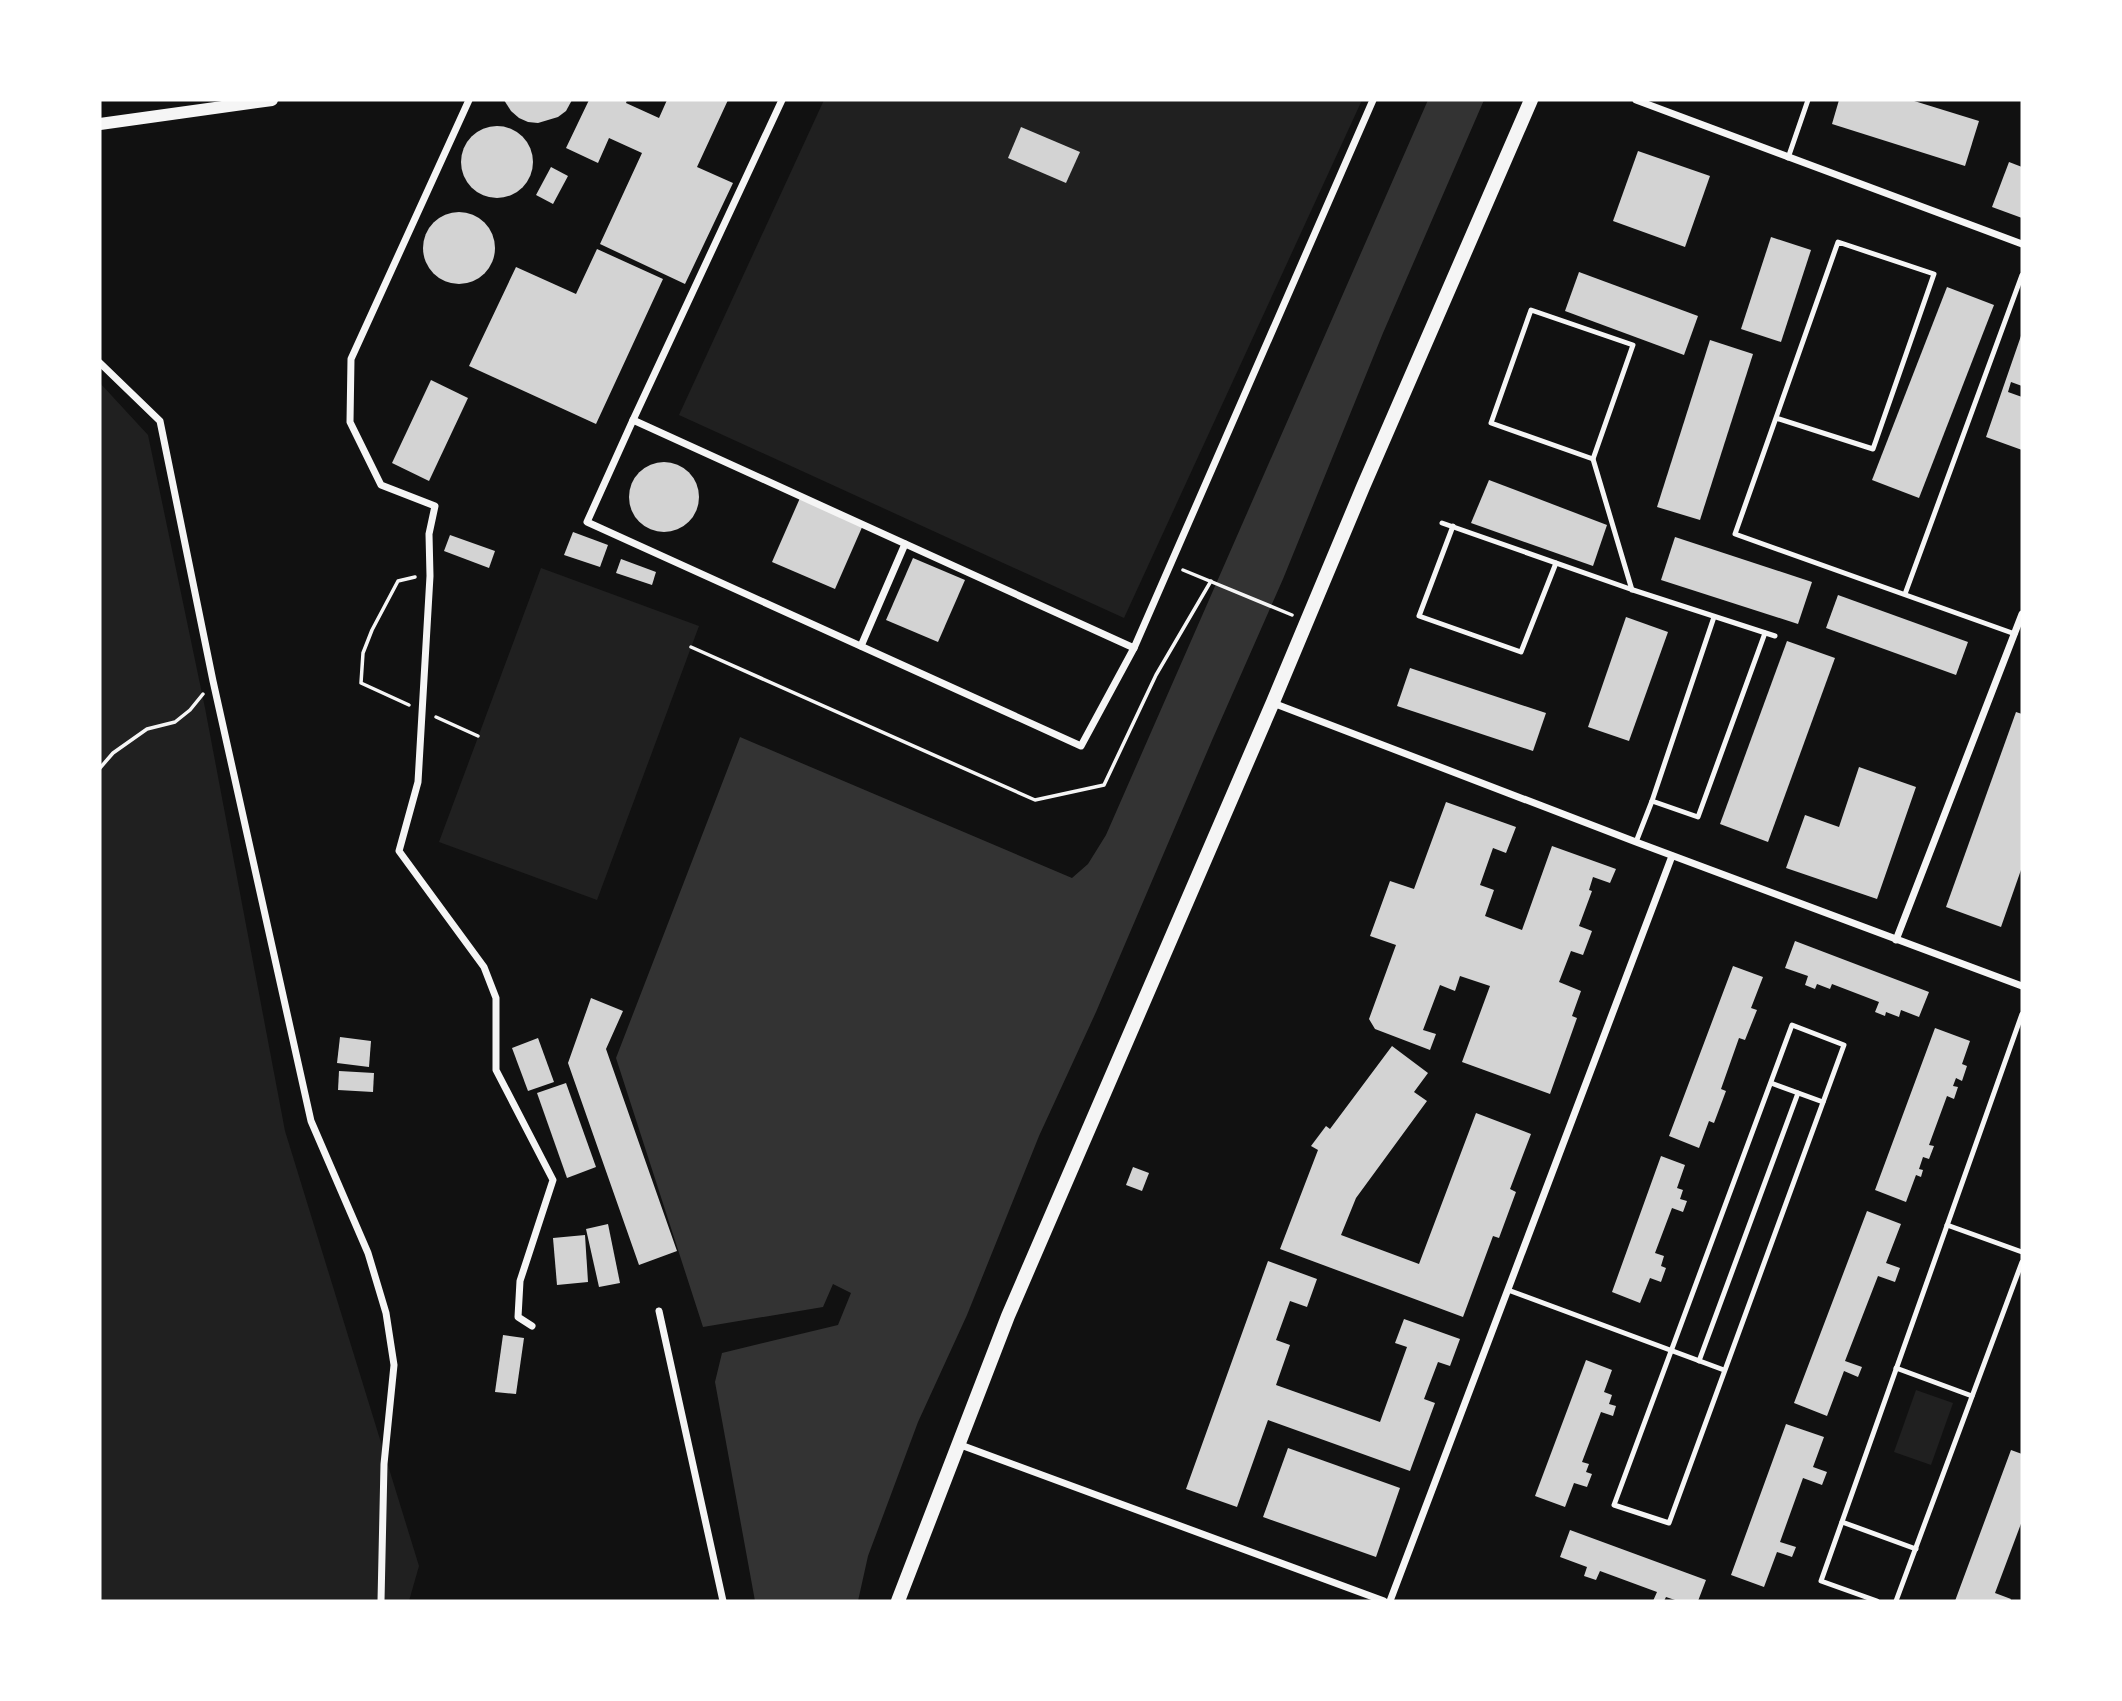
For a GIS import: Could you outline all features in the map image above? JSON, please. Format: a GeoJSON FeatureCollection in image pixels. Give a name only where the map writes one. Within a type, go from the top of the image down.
{"type":"FeatureCollection","features":[{"type":"Feature","properties":{"kind":"main road"},"geometry":{"type":"LineString","coordinates":[[898,1601],[1014,1303],[1531,100]]}},
{"type":"Feature","properties":{"kind":"street"},"geometry":{"type":"LineString","coordinates":[[100,124],[272,100]]}},
{"type":"Feature","properties":{"kind":"street"},"geometry":{"type":"LineString","coordinates":[[469,100],[351,359],[350,422],[381,485],[435,506],[429,534],[430,576],[418,782],[400,851],[484,967],[496,998],[495,1070],[553,1180],[520,1281],[518,1317],[532,1326]]}},
{"type":"Feature","properties":{"kind":"street"},"geometry":{"type":"LineString","coordinates":[[782,100],[587,522],[1081,746],[1134,648],[1373,100]]}},
{"type":"Feature","properties":{"kind":"street"},"geometry":{"type":"LineString","coordinates":[[1636,100],[2022,244]]}},
{"type":"Feature","properties":{"kind":"street"},"geometry":{"type":"LineString","coordinates":[[100,363],[160,421],[213,681],[311,1121],[369,1253],[387,1313],[394,1365],[384,1464],[381,1601]]}},
{"type":"Feature","properties":{"kind":"street"},"geometry":{"type":"LineString","coordinates":[[633,420],[1134,648]]}},
{"type":"Feature","properties":{"kind":"street"},"geometry":{"type":"LineString","coordinates":[[861,646],[905,544]]}},
{"type":"Feature","properties":{"kind":"street"},"geometry":{"type":"LineString","coordinates":[[1896,940],[2022,614]]}},
{"type":"Feature","properties":{"kind":"street"},"geometry":{"type":"LineString","coordinates":[[1273,702],[1672,856],[2022,986]]}},
{"type":"Feature","properties":{"kind":"street"},"geometry":{"type":"LineString","coordinates":[[1390,1601],[1672,856]]}},
{"type":"Feature","properties":{"kind":"street"},"geometry":{"type":"LineString","coordinates":[[659,1311],[723,1601]]}},
{"type":"Feature","properties":{"kind":"street"},"geometry":{"type":"LineString","coordinates":[[958,1444],[1384,1601]]}},
{"type":"Feature","properties":{"kind":"lane"},"geometry":{"type":"LineString","coordinates":[[1787,158],[1808,100]]}},
{"type":"Feature","properties":{"kind":"lane"},"geometry":{"type":"LineString","coordinates":[[1776,418],[1873,449],[1934,274],[1839,242],[1776,418],[1735,534],[2015,634]]}},
{"type":"Feature","properties":{"kind":"lane"},"geometry":{"type":"LineString","coordinates":[[1905,593],[2022,275]]}},
{"type":"Feature","properties":{"kind":"lane"},"geometry":{"type":"LineString","coordinates":[[1593,459],[1491,423],[1531,310],[1633,345],[1593,459],[1633,590]]}},
{"type":"Feature","properties":{"kind":"lane"},"geometry":{"type":"LineString","coordinates":[[1442,523],[1775,636]]}},
{"type":"Feature","properties":{"kind":"lane"},"geometry":{"type":"LineString","coordinates":[[1453,526],[1419,616],[1521,652],[1556,563]]}},
{"type":"Feature","properties":{"kind":"lane"},"geometry":{"type":"LineString","coordinates":[[1636,842],[1653,801],[1714,617]]}},
{"type":"Feature","properties":{"kind":"lane"},"geometry":{"type":"LineString","coordinates":[[1653,801],[1698,817],[1765,633]]}},
{"type":"Feature","properties":{"kind":"lane"},"geometry":{"type":"LineString","coordinates":[[1877,1601],[1821,1581],[2022,1014]]}},
{"type":"Feature","properties":{"kind":"lane"},"geometry":{"type":"LineString","coordinates":[[1792,1025],[1843,1045],[1669,1523],[1614,1505],[1771,1083],[1792,1025]]}},
{"type":"Feature","properties":{"kind":"lane"},"geometry":{"type":"LineString","coordinates":[[1771,1083],[1823,1102]]}},
{"type":"Feature","properties":{"kind":"lane"},"geometry":{"type":"LineString","coordinates":[[1699,1361],[1798,1093]]}},
{"type":"Feature","properties":{"kind":"lane"},"geometry":{"type":"LineString","coordinates":[[1947,1225],[2022,1252]]}},
{"type":"Feature","properties":{"kind":"lane"},"geometry":{"type":"LineString","coordinates":[[1896,1601],[2022,1262]]}},
{"type":"Feature","properties":{"kind":"lane"},"geometry":{"type":"LineString","coordinates":[[1508,1290],[1724,1370]]}},
{"type":"Feature","properties":{"kind":"lane"},"geometry":{"type":"LineString","coordinates":[[1896,1368],[1972,1396]]}},
{"type":"Feature","properties":{"kind":"lane"},"geometry":{"type":"LineString","coordinates":[[1842,1522],[1916,1549]]}},
{"type":"Feature","properties":{"kind":"path"},"geometry":{"type":"LineString","coordinates":[[1175,567],[1306,621]]}},
{"type":"Feature","properties":{"kind":"path"},"geometry":{"type":"LineString","coordinates":[[361,683],[363,653],[398,581],[430,576]]}},
{"type":"Feature","properties":{"kind":"path"},"geometry":{"type":"LineString","coordinates":[[100,768],[113,753],[147,729],[175,722],[190,710],[213,681]]}},
{"type":"Feature","properties":{"kind":"shaded area"},"geometry":{"type":"Polygon","coordinates":[[[824,100],[1362,100],[1124,618],[679,415],[824,100]]]}},
{"type":"Feature","properties":{"kind":"shaded area"},"geometry":{"type":"Polygon","coordinates":[[[1428,100],[1484,100],[1383,333],[1283,579],[1096,1012],[1039,1136],[967,1315],[918,1422],[868,1556],[858,1601],[755,1601],[715,1382],[722,1353],[838,1325],[851,1293],[833,1284],[823,1307],[703,1327],[616,1058],[740,737],[1072,878],[1088,864],[1106,835],[1428,100]]]}},
{"type":"Feature","properties":{"kind":"shaded area"},"geometry":{"type":"Polygon","coordinates":[[[100,383],[148,435],[205,708],[285,1131],[419,1566],[409,1601],[100,1601],[100,383]]]}},
{"type":"Feature","properties":{"kind":"shaded area"},"geometry":{"type":"Polygon","coordinates":[[[541,568],[699,626],[597,900],[439,842],[541,568]]]}},
{"type":"Feature","properties":{"kind":"shaded area"},"geometry":{"type":"Polygon","coordinates":[[[1916,1390],[1953,1403],[1931,1465],[1894,1452],[1916,1390]]]}},
{"type":"Feature","properties":{"kind":"building"},"geometry":{"type":"Polygon","coordinates":[[[504,100],[572,100],[566,111],[558,117],[538,123],[519,118],[504,100]]]}},
{"type":"Feature","properties":{"kind":"building"},"geometry":{"type":"Polygon","coordinates":[[[589,100],[627,100],[626,103],[659,118],[667,100],[728,100],[697,167],[733,183],[685,284],[600,244],[642,153],[609,138],[598,163],[566,148],[589,100]]]}},
{"type":"Feature","properties":{"kind":"building"},"geometry":{"type":"Polygon","coordinates":[[[1839,100],[1911,100],[1979,121],[1965,166],[1832,124],[1839,100]]]}},
{"type":"Feature","properties":{"kind":"building"},"geometry":{"type":"Polygon","coordinates":[[[497,126],[517,132],[527,142],[533,162],[527,182],[517,192],[497,198],[477,192],[467,182],[461,162],[467,142],[477,132],[497,126]]]}},
{"type":"Feature","properties":{"kind":"building"},"geometry":{"type":"Polygon","coordinates":[[[1021,127],[1080,152],[1066,183],[1008,158],[1021,127]]]}},
{"type":"Feature","properties":{"kind":"building"},"geometry":{"type":"Polygon","coordinates":[[[1638,151],[1710,176],[1685,247],[1613,221],[1638,151]]]}},
{"type":"Feature","properties":{"kind":"building"},"geometry":{"type":"Polygon","coordinates":[[[2009,162],[2022,167],[2022,218],[1992,207],[2009,162]]]}},
{"type":"Feature","properties":{"kind":"building"},"geometry":{"type":"Polygon","coordinates":[[[551,167],[568,176],[553,204],[536,195],[551,167]]]}},
{"type":"Feature","properties":{"kind":"building"},"geometry":{"type":"Polygon","coordinates":[[[459,212],[479,218],[489,228],[495,248],[489,268],[479,278],[459,284],[439,278],[429,268],[423,248],[429,228],[439,218],[459,212]]]}},
{"type":"Feature","properties":{"kind":"building"},"geometry":{"type":"Polygon","coordinates":[[[1771,237],[1811,250],[1781,342],[1741,329],[1771,237]]]}},
{"type":"Feature","properties":{"kind":"building"},"geometry":{"type":"Polygon","coordinates":[[[597,249],[663,279],[596,424],[469,366],[516,267],[576,294],[597,249]]]}},
{"type":"Feature","properties":{"kind":"building"},"geometry":{"type":"Polygon","coordinates":[[[1579,272],[1698,316],[1684,355],[1565,311],[1579,272]]]}},
{"type":"Feature","properties":{"kind":"building"},"geometry":{"type":"Polygon","coordinates":[[[1947,287],[1994,305],[1919,498],[1872,480],[1947,287]]]}},
{"type":"Feature","properties":{"kind":"building"},"geometry":{"type":"Polygon","coordinates":[[[2022,333],[2022,386],[2011,382],[2008,392],[2022,397],[2022,450],[1986,437],[2022,333]]]}},
{"type":"Feature","properties":{"kind":"building"},"geometry":{"type":"Polygon","coordinates":[[[1710,340],[1753,354],[1700,520],[1657,507],[1710,340]]]}},
{"type":"Feature","properties":{"kind":"building"},"geometry":{"type":"Polygon","coordinates":[[[431,380],[468,398],[429,481],[392,463],[431,380]]]}},
{"type":"Feature","properties":{"kind":"building"},"geometry":{"type":"Polygon","coordinates":[[[664,462],[689,472],[699,497],[689,522],[664,532],[639,522],[629,497],[639,472],[664,462]]]}},
{"type":"Feature","properties":{"kind":"building"},"geometry":{"type":"Polygon","coordinates":[[[1489,480],[1607,525],[1593,566],[1471,523],[1489,480]]]}},
{"type":"Feature","properties":{"kind":"building"},"geometry":{"type":"Polygon","coordinates":[[[800,498],[863,525],[835,589],[772,562],[800,498]]]}},
{"type":"Feature","properties":{"kind":"building"},"geometry":{"type":"Polygon","coordinates":[[[573,532],[608,545],[600,567],[564,555],[573,532]]]}},
{"type":"Feature","properties":{"kind":"building"},"geometry":{"type":"Polygon","coordinates":[[[450,535],[495,551],[489,568],[444,551],[450,535]]]}},
{"type":"Feature","properties":{"kind":"building"},"geometry":{"type":"Polygon","coordinates":[[[1675,537],[1812,582],[1798,624],[1661,580],[1675,537]]]}},
{"type":"Feature","properties":{"kind":"building"},"geometry":{"type":"Polygon","coordinates":[[[913,558],[965,580],[938,642],[886,620],[913,558]]]}},
{"type":"Feature","properties":{"kind":"building"},"geometry":{"type":"Polygon","coordinates":[[[621,559],[656,572],[652,585],[616,573],[621,559]]]}},
{"type":"Feature","properties":{"kind":"building"},"geometry":{"type":"Polygon","coordinates":[[[1838,595],[1968,642],[1956,675],[1826,628],[1838,595]]]}},
{"type":"Feature","properties":{"kind":"building"},"geometry":{"type":"Polygon","coordinates":[[[1626,617],[1668,632],[1629,741],[1588,727],[1626,617]]]}},
{"type":"Feature","properties":{"kind":"building"},"geometry":{"type":"Polygon","coordinates":[[[1787,641],[1835,658],[1768,842],[1720,824],[1787,641]]]}},
{"type":"Feature","properties":{"kind":"building"},"geometry":{"type":"Polygon","coordinates":[[[1410,668],[1546,713],[1533,751],[1397,706],[1410,668]]]}},
{"type":"Feature","properties":{"kind":"building"},"geometry":{"type":"Polygon","coordinates":[[[2016,712],[2022,714],[2022,867],[2001,927],[1946,907],[2016,712]]]}},
{"type":"Feature","properties":{"kind":"building"},"geometry":{"type":"Polygon","coordinates":[[[1859,767],[1916,787],[1877,899],[1786,868],[1805,815],[1839,827],[1859,767]]]}},
{"type":"Feature","properties":{"kind":"building"},"geometry":{"type":"Polygon","coordinates":[[[1446,802],[1516,827],[1506,853],[1493,848],[1480,885],[1494,890],[1485,916],[1522,930],[1552,846],[1616,869],[1610,883],[1593,877],[1589,890],[1592,891],[1579,926],[1592,931],[1583,955],[1571,951],[1559,982],[1581,991],[1572,1016],[1577,1018],[1550,1094],[1462,1062],[1490,986],[1460,976],[1455,991],[1440,985],[1423,1030],[1436,1034],[1430,1050],[1375,1029],[1369,1019],[1396,945],[1370,936],[1390,881],[1414,889],[1446,802]]]}},
{"type":"Feature","properties":{"kind":"building"},"geometry":{"type":"Polygon","coordinates":[[[1795,941],[1929,992],[1919,1017],[1901,1010],[1899,1017],[1886,1012],[1885,1016],[1875,1012],[1879,1002],[1832,984],[1830,989],[1817,984],[1815,989],[1805,985],[1808,976],[1785,968],[1795,941]]]}},
{"type":"Feature","properties":{"kind":"building"},"geometry":{"type":"Polygon","coordinates":[[[1733,966],[1763,977],[1751,1008],[1757,1010],[1745,1040],[1739,1038],[1721,1089],[1726,1091],[1714,1123],[1709,1121],[1699,1148],[1669,1136],[1733,966]]]}},
{"type":"Feature","properties":{"kind":"building"},"geometry":{"type":"Polygon","coordinates":[[[591,998],[623,1011],[606,1049],[677,1251],[639,1265],[568,1063],[591,998]]]}},
{"type":"Feature","properties":{"kind":"building"},"geometry":{"type":"Polygon","coordinates":[[[1935,1028],[1970,1041],[1962,1064],[1967,1066],[1962,1081],[1956,1078],[1953,1086],[1958,1087],[1954,1099],[1947,1096],[1929,1145],[1934,1146],[1929,1159],[1923,1157],[1919,1169],[1923,1170],[1921,1177],[1916,1175],[1906,1202],[1875,1190],[1935,1028]]]}},
{"type":"Feature","properties":{"kind":"building"},"geometry":{"type":"Polygon","coordinates":[[[340,1037],[371,1041],[369,1067],[337,1063],[340,1037]]]}},
{"type":"Feature","properties":{"kind":"building"},"geometry":{"type":"Polygon","coordinates":[[[538,1038],[554,1082],[528,1091],[512,1048],[538,1038]]]}},
{"type":"Feature","properties":{"kind":"building"},"geometry":{"type":"Polygon","coordinates":[[[1392,1046],[1428,1073],[1414,1092],[1427,1101],[1356,1198],[1341,1235],[1419,1264],[1476,1113],[1531,1134],[1510,1189],[1516,1192],[1499,1238],[1493,1236],[1463,1317],[1280,1249],[1318,1150],[1311,1146],[1326,1126],[1330,1129],[1392,1046]]]}},
{"type":"Feature","properties":{"kind":"building"},"geometry":{"type":"Polygon","coordinates":[[[339,1071],[374,1073],[373,1092],[338,1090],[339,1071]]]}},
{"type":"Feature","properties":{"kind":"building"},"geometry":{"type":"Polygon","coordinates":[[[566,1083],[596,1167],[567,1178],[537,1093],[566,1083]]]}},
{"type":"Feature","properties":{"kind":"building"},"geometry":{"type":"Polygon","coordinates":[[[1661,1156],[1685,1165],[1677,1188],[1683,1190],[1680,1199],[1687,1201],[1683,1212],[1672,1208],[1655,1253],[1664,1256],[1661,1266],[1666,1268],[1661,1282],[1650,1278],[1640,1303],[1612,1292],[1661,1156]]]}},
{"type":"Feature","properties":{"kind":"building"},"geometry":{"type":"Polygon","coordinates":[[[1133,1167],[1149,1173],[1142,1191],[1126,1185],[1133,1167]]]}},
{"type":"Feature","properties":{"kind":"building"},"geometry":{"type":"Polygon","coordinates":[[[1867,1211],[1901,1224],[1886,1263],[1900,1268],[1895,1282],[1878,1276],[1845,1361],[1862,1367],[1858,1377],[1844,1371],[1827,1416],[1794,1403],[1867,1211]]]}},
{"type":"Feature","properties":{"kind":"building"},"geometry":{"type":"Polygon","coordinates":[[[608,1224],[620,1283],[599,1287],[586,1229],[608,1224]]]}},
{"type":"Feature","properties":{"kind":"building"},"geometry":{"type":"Polygon","coordinates":[[[585,1235],[588,1282],[557,1285],[553,1238],[585,1235]]]}},
{"type":"Feature","properties":{"kind":"building"},"geometry":{"type":"Polygon","coordinates":[[[1268,1261],[1317,1279],[1307,1307],[1290,1301],[1276,1340],[1290,1345],[1276,1385],[1380,1422],[1407,1347],[1395,1343],[1404,1319],[1460,1339],[1450,1366],[1438,1362],[1430,1383],[1424,1399],[1435,1403],[1410,1471],[1268,1420],[1237,1507],[1186,1489],[1268,1261]]]}},
{"type":"Feature","properties":{"kind":"building"},"geometry":{"type":"Polygon","coordinates":[[[503,1335],[524,1338],[516,1394],[495,1392],[503,1335]]]}},
{"type":"Feature","properties":{"kind":"building"},"geometry":{"type":"Polygon","coordinates":[[[1586,1360],[1612,1370],[1604,1392],[1612,1395],[1609,1404],[1616,1406],[1613,1416],[1601,1412],[1582,1462],[1589,1464],[1586,1472],[1592,1474],[1587,1487],[1574,1483],[1565,1507],[1535,1496],[1586,1360]]]}},
{"type":"Feature","properties":{"kind":"building"},"geometry":{"type":"Polygon","coordinates":[[[1786,1424],[1824,1437],[1813,1467],[1827,1472],[1822,1485],[1803,1478],[1780,1542],[1796,1547],[1792,1557],[1777,1552],[1764,1587],[1731,1575],[1786,1424]]]}},
{"type":"Feature","properties":{"kind":"building"},"geometry":{"type":"Polygon","coordinates":[[[1288,1448],[1400,1488],[1376,1557],[1263,1517],[1288,1448]]]}},
{"type":"Feature","properties":{"kind":"building"},"geometry":{"type":"Polygon","coordinates":[[[2011,1450],[2022,1454],[2022,1521],[1995,1593],[2011,1599],[1955,1601],[2011,1450]]]}},
{"type":"Feature","properties":{"kind":"building"},"geometry":{"type":"Polygon","coordinates":[[[1570,1530],[1706,1580],[1698,1601],[1678,1601],[1666,1597],[1664,1601],[1653,1601],[1657,1592],[1600,1571],[1596,1580],[1584,1576],[1587,1567],[1560,1557],[1570,1530]]]}}]}
